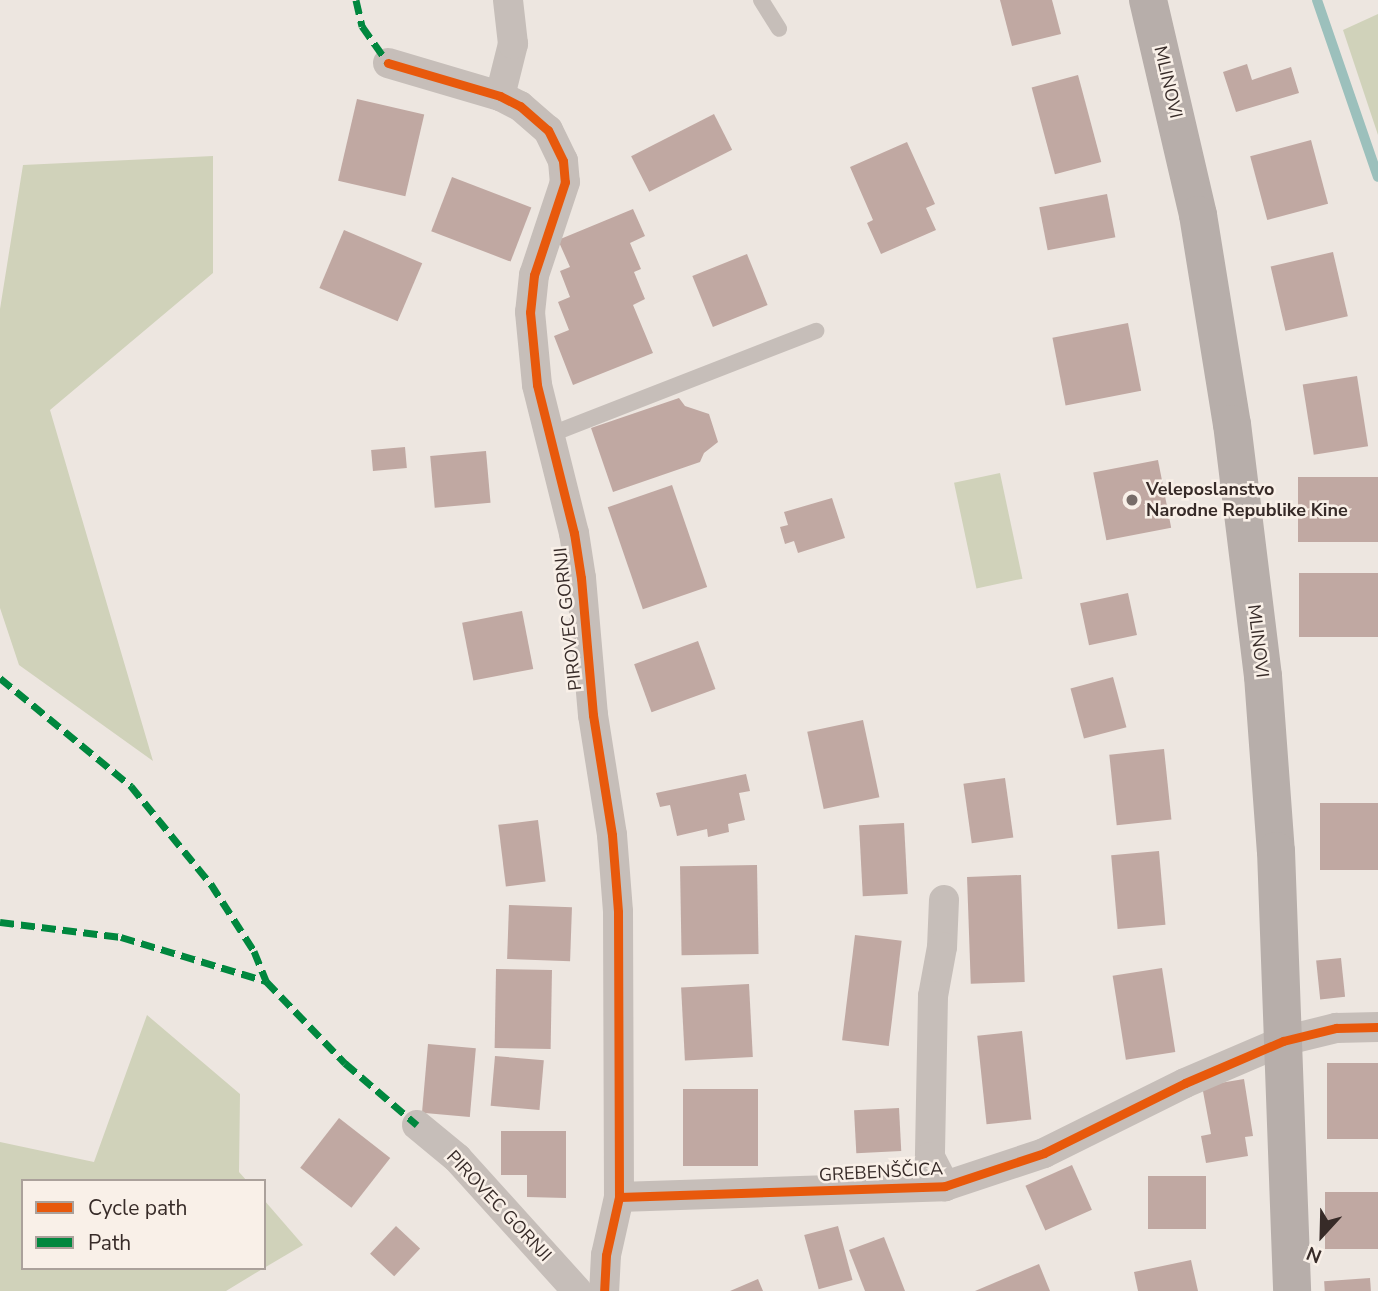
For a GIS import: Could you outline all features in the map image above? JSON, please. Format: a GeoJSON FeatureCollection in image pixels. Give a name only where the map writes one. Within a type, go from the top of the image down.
{"type":"FeatureCollection","features":[{"type":"Feature","properties":{"kind":"main road","name":"MLINOVI"},"geometry":{"type":"LineString","coordinates":[[1148,0],[1198,215],[1232,424],[1269,732],[1292,1291]]}},
{"type":"Feature","properties":{"kind":"street"},"geometry":{"type":"LineString","coordinates":[[500,96],[510,65],[513,44],[508,0]]}},
{"type":"Feature","properties":{"kind":"street","name":"PIROVEC GORNJI"},"geometry":{"type":"LineString","coordinates":[[388,63],[500,96],[536,117],[548,130],[563,161],[565,182],[534,275],[530,312],[537,385],[574,533],[582,578],[593,715],[612,835],[621,983],[618,1197],[606,1255],[604,1291]]}},
{"type":"Feature","properties":{"kind":"street","name":"GREBENŠČICA"},"geometry":{"type":"LineString","coordinates":[[944,900],[942,947],[933,996],[930,1157],[945,1186]]}},
{"type":"Feature","properties":{"kind":"street","name":"GREBENŠČICA"},"geometry":{"type":"LineString","coordinates":[[618,1197],[945,1186],[1045,1153],[1185,1083],[1283,1041],[1336,1028],[1378,1027]]}},
{"type":"Feature","properties":{"kind":"street","name":"PIROVEC GORNJI"},"geometry":{"type":"LineString","coordinates":[[417,1125],[457,1158],[577,1291]]}},
{"type":"Feature","properties":{"kind":"lane"},"geometry":{"type":"LineString","coordinates":[[761,0],[779,29]]}},
{"type":"Feature","properties":{"kind":"lane"},"geometry":{"type":"LineString","coordinates":[[549,435],[816,331]]}},
{"type":"Feature","properties":{"kind":"green space"},"geometry":{"type":"Polygon","coordinates":[[[1378,14],[1378,135],[1343,30],[1378,14]]]}},
{"type":"Feature","properties":{"kind":"green space"},"geometry":{"type":"Polygon","coordinates":[[[213,156],[213,273],[50,410],[153,761],[19,665],[0,608],[0,309],[23,165],[213,156]]]}},
{"type":"Feature","properties":{"kind":"green space"},"geometry":{"type":"Polygon","coordinates":[[[1000,473],[1022,579],[976,588],[954,483],[1000,473]]]}},
{"type":"Feature","properties":{"kind":"green space"},"geometry":{"type":"Polygon","coordinates":[[[147,1015],[240,1094],[239,1172],[245,1179],[21,1179],[21,1270],[261,1270],[226,1291],[0,1291],[0,1142],[94,1162],[147,1015]]]}},
{"type":"Feature","properties":{"kind":"green space"},"geometry":{"type":"Polygon","coordinates":[[[266,1202],[303,1245],[266,1267],[266,1202]]]}},
{"type":"Feature","properties":{"kind":"building"},"geometry":{"type":"Polygon","coordinates":[[[1000,0],[1052,0],[1061,34],[1012,46],[1000,0]]]}},
{"type":"Feature","properties":{"kind":"building"},"geometry":{"type":"Polygon","coordinates":[[[1247,64],[1252,80],[1291,67],[1299,93],[1236,112],[1223,72],[1247,64]]]}},
{"type":"Feature","properties":{"kind":"building"},"geometry":{"type":"Polygon","coordinates":[[[1078,75],[1101,162],[1055,174],[1032,87],[1078,75]]]}},
{"type":"Feature","properties":{"kind":"building"},"geometry":{"type":"Polygon","coordinates":[[[357,99],[424,115],[405,196],[338,181],[357,99]]]}},
{"type":"Feature","properties":{"kind":"building"},"geometry":{"type":"Polygon","coordinates":[[[714,114],[732,150],[649,192],[631,156],[714,114]]]}},
{"type":"Feature","properties":{"kind":"building"},"geometry":{"type":"Polygon","coordinates":[[[1311,140],[1328,204],[1267,220],[1250,156],[1311,140]]]}},
{"type":"Feature","properties":{"kind":"building"},"geometry":{"type":"Polygon","coordinates":[[[907,142],[935,204],[926,208],[936,230],[881,254],[867,223],[873,220],[850,167],[907,142]]]}},
{"type":"Feature","properties":{"kind":"building"},"geometry":{"type":"Polygon","coordinates":[[[452,177],[531,207],[511,262],[431,231],[452,177]]]}},
{"type":"Feature","properties":{"kind":"building"},"geometry":{"type":"Polygon","coordinates":[[[1107,194],[1115,237],[1048,250],[1039,207],[1107,194]]]}},
{"type":"Feature","properties":{"kind":"building"},"geometry":{"type":"Polygon","coordinates":[[[633,209],[645,236],[630,243],[641,269],[634,272],[645,299],[633,305],[653,353],[573,385],[554,336],[569,330],[558,302],[570,297],[560,271],[570,267],[558,240],[633,209]]]}},
{"type":"Feature","properties":{"kind":"building"},"geometry":{"type":"Polygon","coordinates":[[[344,230],[422,263],[398,321],[319,288],[344,230]]]}},
{"type":"Feature","properties":{"kind":"building"},"geometry":{"type":"Polygon","coordinates":[[[1333,252],[1348,316],[1285,331],[1271,266],[1333,252]]]}},
{"type":"Feature","properties":{"kind":"building"},"geometry":{"type":"Polygon","coordinates":[[[747,254],[768,305],[713,327],[692,276],[747,254]]]}},
{"type":"Feature","properties":{"kind":"building"},"geometry":{"type":"Polygon","coordinates":[[[1128,323],[1141,391],[1066,405],[1052,338],[1128,323]]]}},
{"type":"Feature","properties":{"kind":"building"},"geometry":{"type":"Polygon","coordinates":[[[1357,376],[1368,446],[1314,455],[1303,385],[1357,376]]]}},
{"type":"Feature","properties":{"kind":"building"},"geometry":{"type":"Polygon","coordinates":[[[679,398],[685,406],[709,414],[718,442],[704,453],[700,462],[613,492],[591,428],[679,398]]]}},
{"type":"Feature","properties":{"kind":"building"},"geometry":{"type":"Polygon","coordinates":[[[405,447],[407,468],[373,471],[371,450],[405,447]]]}},
{"type":"Feature","properties":{"kind":"building"},"geometry":{"type":"Polygon","coordinates":[[[486,451],[491,503],[435,508],[430,456],[486,451]]]}},
{"type":"Feature","properties":{"kind":"building","name":"Veleposlanstvo Narodne Republike Kine"},"geometry":{"type":"Polygon","coordinates":[[[1158,460],[1171,528],[1106,540],[1093,473],[1158,460]]]}},
{"type":"Feature","properties":{"kind":"building"},"geometry":{"type":"Polygon","coordinates":[[[1298,477],[1378,477],[1378,542],[1298,542],[1298,477]]]}},
{"type":"Feature","properties":{"kind":"building"},"geometry":{"type":"Polygon","coordinates":[[[672,485],[707,587],[643,609],[608,507],[672,485]]]}},
{"type":"Feature","properties":{"kind":"building"},"geometry":{"type":"Polygon","coordinates":[[[832,498],[845,538],[798,553],[794,541],[785,544],[780,527],[788,525],[784,512],[832,498]]]}},
{"type":"Feature","properties":{"kind":"building"},"geometry":{"type":"Polygon","coordinates":[[[1299,573],[1378,573],[1378,637],[1299,637],[1299,573]]]}},
{"type":"Feature","properties":{"kind":"building"},"geometry":{"type":"Polygon","coordinates":[[[1128,593],[1137,635],[1089,645],[1080,603],[1128,593]]]}},
{"type":"Feature","properties":{"kind":"building"},"geometry":{"type":"Polygon","coordinates":[[[522,611],[533,669],[473,681],[462,623],[522,611]]]}},
{"type":"Feature","properties":{"kind":"building"},"geometry":{"type":"Polygon","coordinates":[[[698,641],[715,689],[652,712],[634,664],[698,641]]]}},
{"type":"Feature","properties":{"kind":"building"},"geometry":{"type":"Polygon","coordinates":[[[1113,677],[1126,727],[1084,739],[1070,688],[1113,677]]]}},
{"type":"Feature","properties":{"kind":"building"},"geometry":{"type":"Polygon","coordinates":[[[863,720],[879,797],[824,809],[807,732],[863,720]]]}},
{"type":"Feature","properties":{"kind":"building"},"geometry":{"type":"Polygon","coordinates":[[[1164,749],[1171,820],[1117,825],[1109,755],[1164,749]]]}},
{"type":"Feature","properties":{"kind":"building"},"geometry":{"type":"Polygon","coordinates":[[[746,774],[750,791],[739,793],[745,820],[728,824],[729,832],[708,837],[707,829],[677,836],[670,805],[660,807],[656,793],[746,774]]]}},
{"type":"Feature","properties":{"kind":"building"},"geometry":{"type":"Polygon","coordinates":[[[1005,778],[1013,837],[972,843],[963,784],[1005,778]]]}},
{"type":"Feature","properties":{"kind":"building"},"geometry":{"type":"Polygon","coordinates":[[[1320,803],[1378,803],[1378,870],[1320,870],[1320,803]]]}},
{"type":"Feature","properties":{"kind":"building"},"geometry":{"type":"Polygon","coordinates":[[[538,820],[546,882],[506,886],[498,825],[538,820]]]}},
{"type":"Feature","properties":{"kind":"building"},"geometry":{"type":"Polygon","coordinates":[[[904,823],[908,894],[863,896],[859,825],[904,823]]]}},
{"type":"Feature","properties":{"kind":"building"},"geometry":{"type":"Polygon","coordinates":[[[1159,851],[1165,925],[1118,929],[1111,855],[1159,851]]]}},
{"type":"Feature","properties":{"kind":"building"},"geometry":{"type":"Polygon","coordinates":[[[757,865],[759,954],[682,955],[680,866],[757,865]]]}},
{"type":"Feature","properties":{"kind":"building"},"geometry":{"type":"Polygon","coordinates":[[[1021,875],[1025,982],[971,984],[967,877],[1021,875]]]}},
{"type":"Feature","properties":{"kind":"building"},"geometry":{"type":"Polygon","coordinates":[[[509,905],[572,907],[570,961],[507,959],[509,905]]]}},
{"type":"Feature","properties":{"kind":"building"},"geometry":{"type":"Polygon","coordinates":[[[855,935],[902,941],[889,1046],[842,1040],[855,935]]]}},
{"type":"Feature","properties":{"kind":"building"},"geometry":{"type":"Polygon","coordinates":[[[1341,958],[1345,997],[1320,999],[1316,961],[1341,958]]]}},
{"type":"Feature","properties":{"kind":"building"},"geometry":{"type":"Polygon","coordinates":[[[1162,968],[1175,1052],[1126,1060],[1113,976],[1162,968]]]}},
{"type":"Feature","properties":{"kind":"building"},"geometry":{"type":"Polygon","coordinates":[[[496,969],[552,970],[551,1049],[495,1048],[496,969]]]}},
{"type":"Feature","properties":{"kind":"building"},"geometry":{"type":"Polygon","coordinates":[[[749,984],[753,1057],[685,1060],[681,988],[749,984]]]}},
{"type":"Feature","properties":{"kind":"building"},"geometry":{"type":"Polygon","coordinates":[[[1022,1031],[1031,1120],[987,1124],[977,1036],[1022,1031]]]}},
{"type":"Feature","properties":{"kind":"building"},"geometry":{"type":"Polygon","coordinates":[[[428,1044],[476,1048],[470,1117],[422,1113],[428,1044]]]}},
{"type":"Feature","properties":{"kind":"building"},"geometry":{"type":"Polygon","coordinates":[[[495,1056],[544,1060],[539,1110],[491,1106],[495,1056]]]}},
{"type":"Feature","properties":{"kind":"building"},"geometry":{"type":"Polygon","coordinates":[[[1327,1063],[1378,1063],[1378,1139],[1327,1139],[1327,1063]]]}},
{"type":"Feature","properties":{"kind":"building"},"geometry":{"type":"Polygon","coordinates":[[[1244,1079],[1253,1136],[1245,1137],[1248,1156],[1206,1163],[1201,1136],[1211,1134],[1202,1086],[1244,1079]]]}},
{"type":"Feature","properties":{"kind":"building"},"geometry":{"type":"Polygon","coordinates":[[[683,1089],[758,1089],[758,1166],[683,1166],[683,1089]]]}},
{"type":"Feature","properties":{"kind":"building"},"geometry":{"type":"Polygon","coordinates":[[[899,1108],[901,1151],[856,1153],[854,1110],[899,1108]]]}},
{"type":"Feature","properties":{"kind":"building"},"geometry":{"type":"Polygon","coordinates":[[[339,1118],[390,1158],[351,1208],[300,1168],[339,1118]]]}},
{"type":"Feature","properties":{"kind":"building"},"geometry":{"type":"Polygon","coordinates":[[[501,1131],[566,1131],[566,1198],[527,1197],[527,1175],[501,1175],[501,1131]]]}},
{"type":"Feature","properties":{"kind":"building"},"geometry":{"type":"Polygon","coordinates":[[[1072,1165],[1092,1210],[1045,1231],[1025,1186],[1072,1165]]]}},
{"type":"Feature","properties":{"kind":"building"},"geometry":{"type":"Polygon","coordinates":[[[1148,1176],[1206,1176],[1206,1229],[1148,1229],[1148,1176]]]}},
{"type":"Feature","properties":{"kind":"building"},"geometry":{"type":"Polygon","coordinates":[[[1325,1192],[1378,1192],[1378,1249],[1325,1249],[1325,1192]]]}},
{"type":"Feature","properties":{"kind":"building"},"geometry":{"type":"Polygon","coordinates":[[[396,1226],[420,1249],[394,1276],[370,1254],[396,1226]]]}},
{"type":"Feature","properties":{"kind":"building"},"geometry":{"type":"Polygon","coordinates":[[[838,1226],[852,1280],[819,1289],[804,1235],[838,1226]]]}},
{"type":"Feature","properties":{"kind":"building"},"geometry":{"type":"Polygon","coordinates":[[[884,1237],[905,1291],[865,1291],[849,1250],[884,1237]]]}},
{"type":"Feature","properties":{"kind":"building"},"geometry":{"type":"Polygon","coordinates":[[[1191,1260],[1198,1291],[1138,1291],[1134,1272],[1191,1260]]]}},
{"type":"Feature","properties":{"kind":"building"},"geometry":{"type":"Polygon","coordinates":[[[1039,1264],[1050,1291],[975,1291],[1039,1264]]]}},
{"type":"Feature","properties":{"kind":"building"},"geometry":{"type":"Polygon","coordinates":[[[1370,1278],[1371,1291],[1325,1291],[1324,1281],[1370,1278]]]}},
{"type":"Feature","properties":{"kind":"building"},"geometry":{"type":"Polygon","coordinates":[[[758,1279],[763,1291],[730,1291],[758,1279]]]}},
{"type":"Feature","properties":{"kind":"waterway"},"geometry":{"type":"LineString","coordinates":[[1317,0],[1378,177]]}},
{"type":"Feature","properties":{"kind":"marked path"},"geometry":{"type":"LineString","coordinates":[[356,0],[362,26],[388,63]]}},
{"type":"Feature","properties":{"kind":"marked path"},"geometry":{"type":"LineString","coordinates":[[0,678],[131,786],[211,884],[254,951],[266,981],[345,1063],[417,1125]]}},
{"type":"Feature","properties":{"kind":"marked path"},"geometry":{"type":"LineString","coordinates":[[0,922],[121,937],[266,981]]}},
{"type":"Feature","properties":{"kind":"cycle path"},"geometry":{"type":"LineString","coordinates":[[388,63],[500,96],[520,106],[548,130],[563,161],[565,182],[534,275],[530,312],[537,385],[574,533],[581,578],[593,715],[612,835],[618,912],[619,1197],[606,1255],[604,1291]]}},
{"type":"Feature","properties":{"kind":"cycle path"},"geometry":{"type":"LineString","coordinates":[[619,1197],[945,1186],[1044,1153],[1185,1083],[1283,1041],[1336,1028],[1378,1027]]}},
{"type":"Feature","properties":{"kind":"place","name":"Veleposlanstvo Narodne Republike Kine"},"geometry":{"type":"Point","coordinates":[1132,500]}}]}
